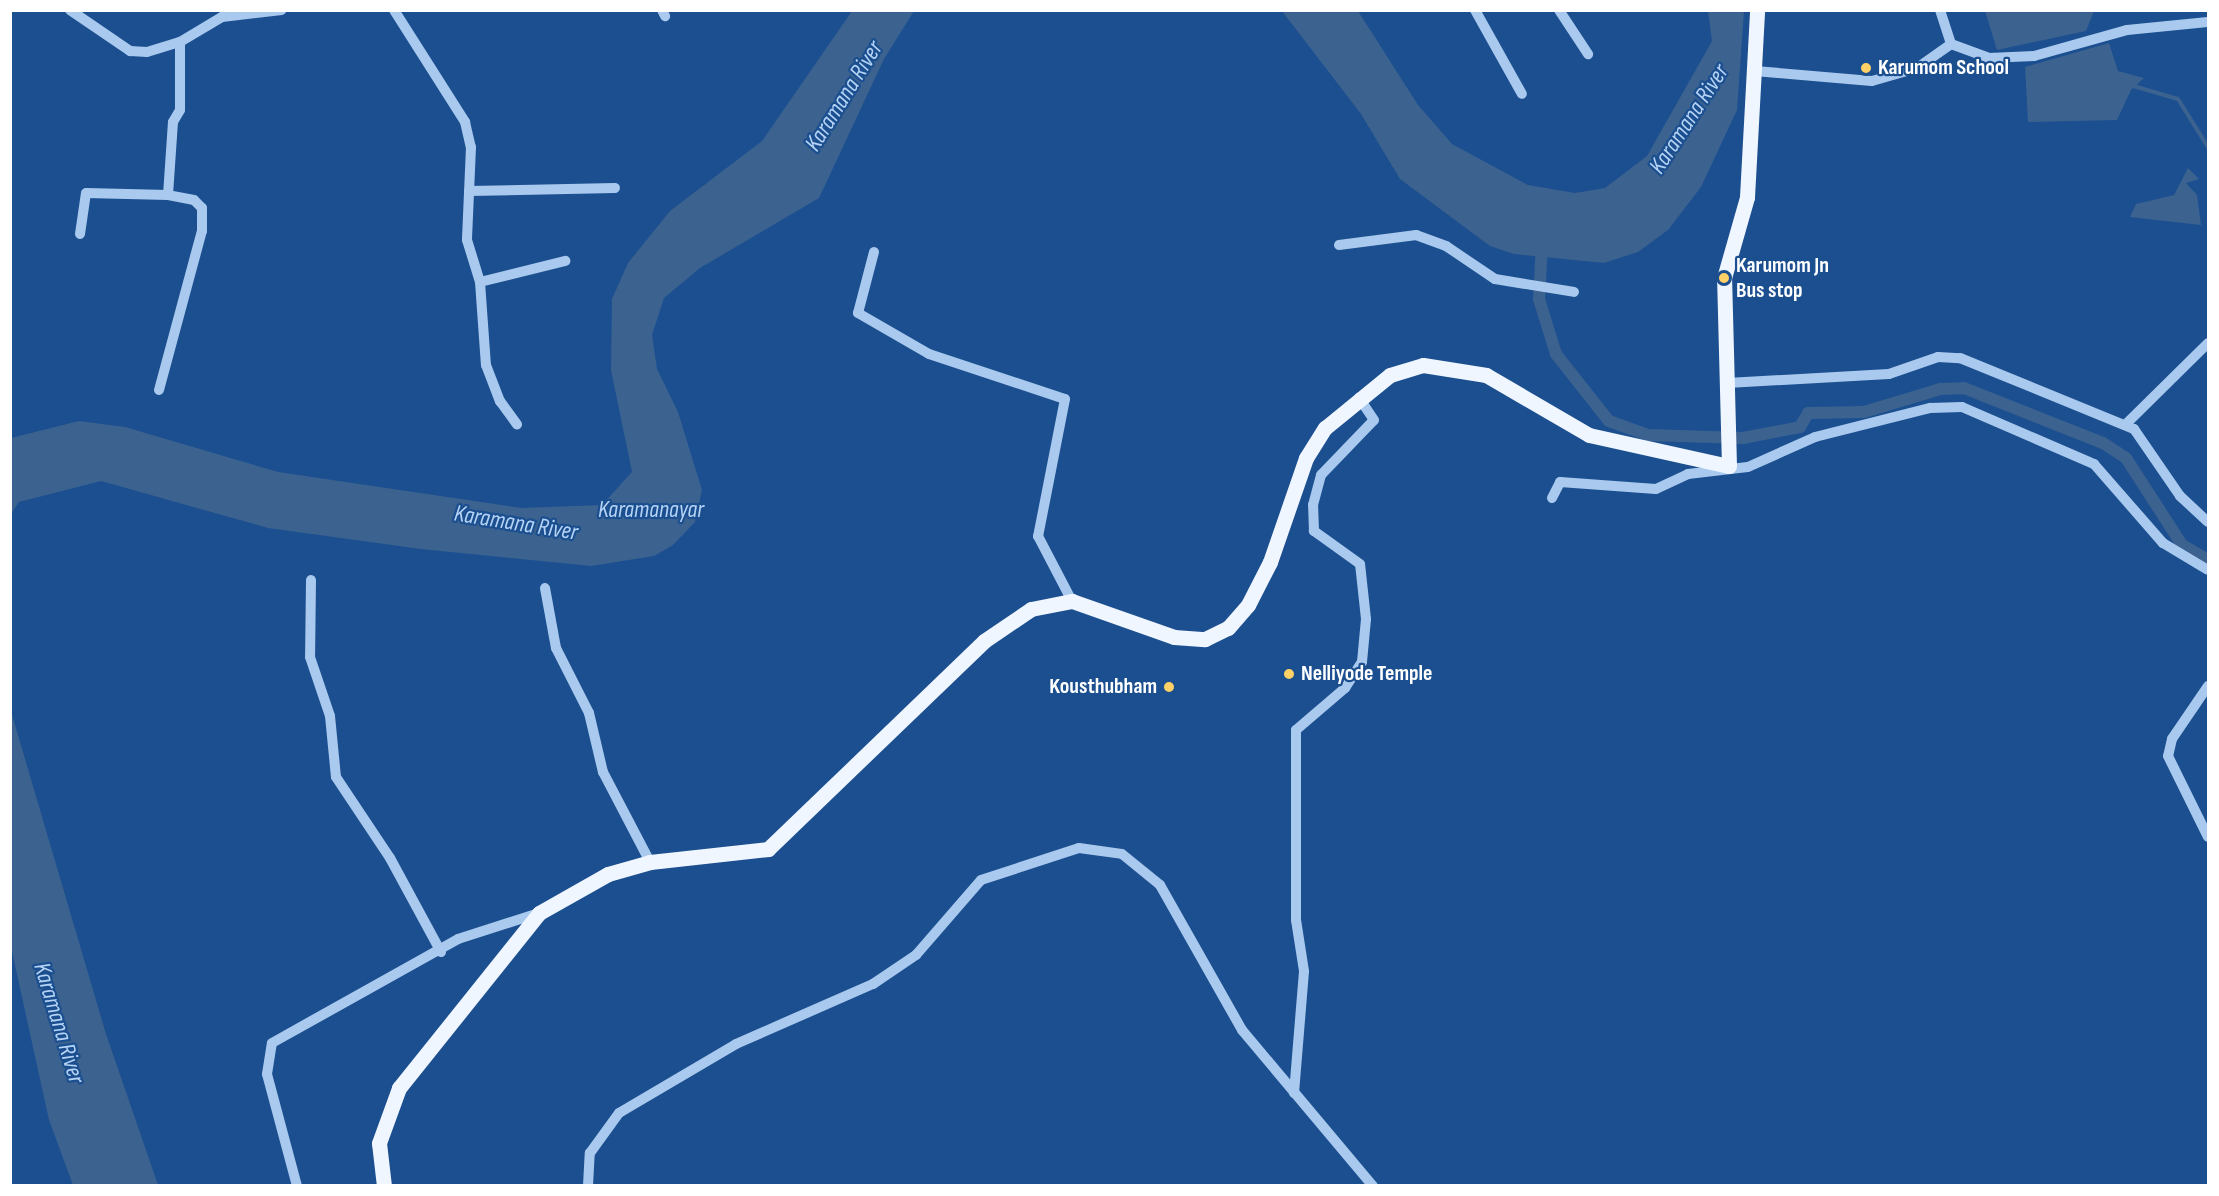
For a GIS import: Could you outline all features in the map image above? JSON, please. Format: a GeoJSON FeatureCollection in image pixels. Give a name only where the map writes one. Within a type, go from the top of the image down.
{"type":"FeatureCollection","features":[{"type":"Feature","properties":{"kind":"main road"},"geometry":{"type":"LineString","coordinates":[[384,1185],[379,1143],[399,1088],[539,913],[608,874],[650,862],[768,849],[984,641],[1031,609],[1072,601],[1174,637],[1205,639],[1228,628],[1248,605],[1270,562],[1306,458],[1325,428],[1390,375],[1439,365],[1486,375],[1589,435],[1729,466],[1730,427],[1724,278],[1746,206],[1757,10]]}},
{"type":"Feature","properties":{"kind":"street"},"geometry":{"type":"LineString","coordinates":[[70,10],[130,51],[180,42],[222,17],[282,10]]}},
{"type":"Feature","properties":{"kind":"street"},"geometry":{"type":"LineString","coordinates":[[393,10],[465,122],[471,147],[467,240],[480,282],[486,365],[500,401],[517,424]]}},
{"type":"Feature","properties":{"kind":"street"},"geometry":{"type":"LineString","coordinates":[[1475,10],[1522,94]]}},
{"type":"Feature","properties":{"kind":"street"},"geometry":{"type":"LineString","coordinates":[[1559,10],[1588,54]]}},
{"type":"Feature","properties":{"kind":"street"},"geometry":{"type":"LineString","coordinates":[[1940,10],[1951,44]]}},
{"type":"Feature","properties":{"kind":"street"},"geometry":{"type":"LineString","coordinates":[[1951,44],[1989,58],[2034,56],[2127,30],[2208,22]]}},
{"type":"Feature","properties":{"kind":"street"},"geometry":{"type":"LineString","coordinates":[[168,195],[173,122],[180,110],[180,42]]}},
{"type":"Feature","properties":{"kind":"street"},"geometry":{"type":"LineString","coordinates":[[1755,70],[1872,81],[1917,68],[1951,44]]}},
{"type":"Feature","properties":{"kind":"street"},"geometry":{"type":"LineString","coordinates":[[469,190],[615,188]]}},
{"type":"Feature","properties":{"kind":"street"},"geometry":{"type":"LineString","coordinates":[[80,234],[86,194],[168,195],[194,200],[202,208],[202,231],[159,390]]}},
{"type":"Feature","properties":{"kind":"street"},"geometry":{"type":"LineString","coordinates":[[1339,245],[1416,235],[1446,246],[1481,273],[1512,282],[1574,292]]}},
{"type":"Feature","properties":{"kind":"street"},"geometry":{"type":"LineString","coordinates":[[874,252],[858,313],[929,354],[1065,399],[1038,536],[1072,601]]}},
{"type":"Feature","properties":{"kind":"street"},"geometry":{"type":"LineString","coordinates":[[480,282],[565,261]]}},
{"type":"Feature","properties":{"kind":"street"},"geometry":{"type":"LineString","coordinates":[[2126,424],[2208,343]]}},
{"type":"Feature","properties":{"kind":"street"},"geometry":{"type":"LineString","coordinates":[[1727,383],[1888,375],[1938,357],[1960,358],[2126,424],[2149,444],[2180,496],[2208,522]]}},
{"type":"Feature","properties":{"kind":"street"},"geometry":{"type":"LineString","coordinates":[[1294,1093],[1304,970],[1295,896],[1296,730],[1345,688],[1362,662],[1366,619],[1359,564],[1314,531],[1313,505],[1321,475],[1374,420],[1359,398]]}},
{"type":"Feature","properties":{"kind":"street"},"geometry":{"type":"LineString","coordinates":[[1552,498],[1560,482],[1632,491],[1656,489],[1688,474],[1724,473],[1729,466],[1748,467],[1815,437],[1930,408],[1962,407],[2094,464],[2163,543],[2208,570]]}},
{"type":"Feature","properties":{"kind":"street"},"geometry":{"type":"LineString","coordinates":[[311,580],[310,657],[330,716],[336,777],[390,858],[441,952]]}},
{"type":"Feature","properties":{"kind":"street"},"geometry":{"type":"LineString","coordinates":[[545,588],[555,648],[589,713],[603,772],[650,862]]}},
{"type":"Feature","properties":{"kind":"street"},"geometry":{"type":"LineString","coordinates":[[2208,686],[2168,748],[2172,767],[2208,837]]}},
{"type":"Feature","properties":{"kind":"street"},"geometry":{"type":"LineString","coordinates":[[588,1185],[590,1153],[619,1113],[736,1044],[873,984],[916,955],[981,880],[1079,848],[1122,854],[1160,885],[1224,1002],[1294,1093],[1373,1185]]}},
{"type":"Feature","properties":{"kind":"street"},"geometry":{"type":"LineString","coordinates":[[297,1185],[267,1074],[272,1043],[469,935],[539,913]]}},
{"type":"Feature","properties":{"kind":"water"},"geometry":{"type":"Polygon","coordinates":[[[1985,10],[2094,11],[2086,31],[1997,50],[1985,10]]]}},
{"type":"Feature","properties":{"kind":"water","name":"Karamanayar"},"geometry":{"type":"Polygon","coordinates":[[[852,11],[914,11],[884,59],[819,198],[700,268],[664,298],[652,335],[657,369],[678,412],[702,490],[695,522],[673,545],[654,556],[591,566],[421,549],[268,528],[101,481],[19,502],[11,514],[11,438],[79,421],[125,427],[278,472],[521,508],[602,505],[632,472],[611,370],[612,299],[628,263],[670,211],[762,141],[852,11]]]}},
{"type":"Feature","properties":{"kind":"water","name":"Karamana River"},"geometry":{"type":"Polygon","coordinates":[[[1282,11],[1358,11],[1418,105],[1452,144],[1528,185],[1575,193],[1605,188],[1647,156],[1712,41],[1708,11],[1744,11],[1737,110],[1701,187],[1668,230],[1638,252],[1604,263],[1514,254],[1490,246],[1400,179],[1361,114],[1282,11]]]}},
{"type":"Feature","properties":{"kind":"water"},"geometry":{"type":"Polygon","coordinates":[[[2109,43],[2118,71],[2144,78],[2131,90],[2117,120],[2028,122],[2025,67],[2109,43]]]}},
{"type":"Feature","properties":{"kind":"water"},"geometry":{"type":"Polygon","coordinates":[[[2188,168],[2199,179],[2186,183],[2197,195],[2201,225],[2130,217],[2136,204],[2174,195],[2188,168]]]}},
{"type":"Feature","properties":{"kind":"water","name":"Karamana River"},"geometry":{"type":"Polygon","coordinates":[[[10,708],[106,1034],[158,1185],[73,1185],[49,1120],[11,947],[10,708]]]}},
{"type":"Feature","properties":{"kind":"waterway"},"geometry":{"type":"LineString","coordinates":[[2130,85],[2178,99],[2208,147]]}},
{"type":"Feature","properties":{"kind":"waterway"},"geometry":{"type":"LineString","coordinates":[[1542,244],[1539,299],[1556,354],[1609,421],[1648,435],[1743,438],[1800,427],[1808,413],[1864,412],[1940,389],[1964,388],[2103,443],[2126,458],[2182,545],[2208,560]]}},
{"type":"Feature","properties":{"kind":"place","name":"Karumom School"},"geometry":{"type":"Point","coordinates":[1866,68]}},
{"type":"Feature","properties":{"kind":"place","name":"Karumom Jn Bus stop"},"geometry":{"type":"Point","coordinates":[1724,278]}},
{"type":"Feature","properties":{"kind":"place","name":"Nelliyode Temple"},"geometry":{"type":"Point","coordinates":[1289,674]}},
{"type":"Feature","properties":{"kind":"place","name":"Kousthubham"},"geometry":{"type":"Point","coordinates":[1169,687]}}]}
